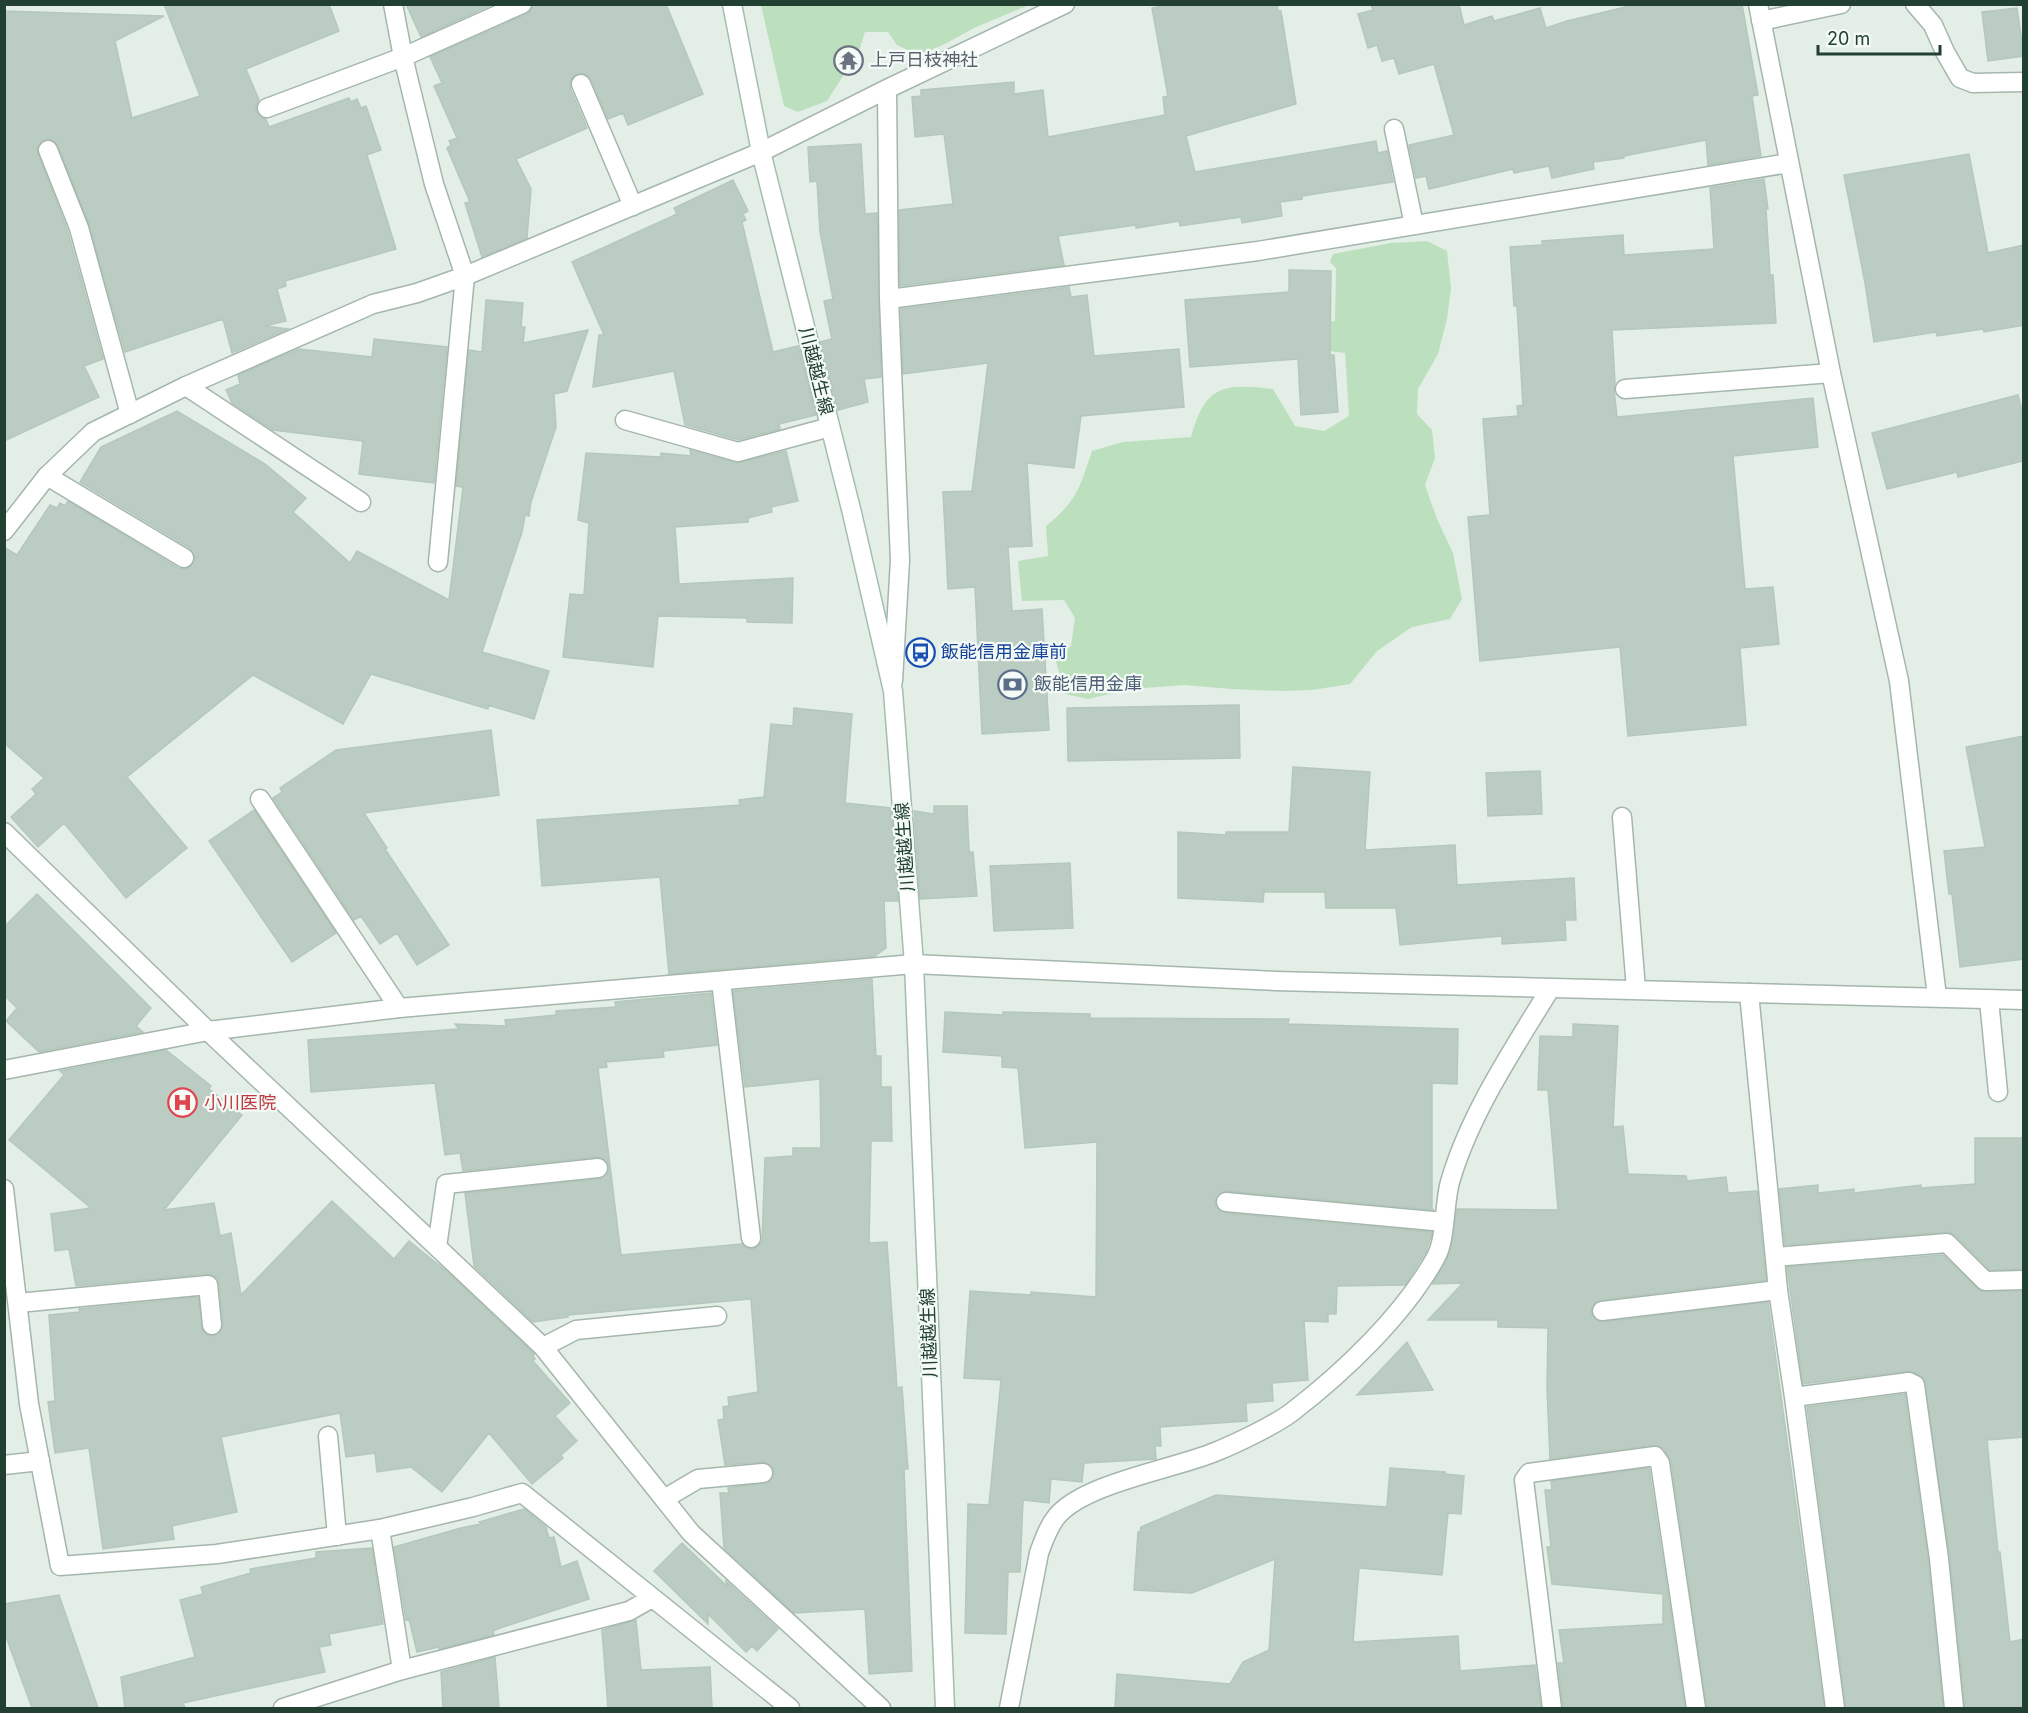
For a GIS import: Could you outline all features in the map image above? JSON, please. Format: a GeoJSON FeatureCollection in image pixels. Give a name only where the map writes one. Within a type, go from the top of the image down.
{"type":"FeatureCollection","features":[{"type":"Feature","properties":{"kind":"street"},"geometry":{"type":"LineString","coordinates":[[393,4],[403,57],[434,184],[465,276],[438,562]]}},
{"type":"Feature","properties":{"kind":"street"},"geometry":{"type":"LineString","coordinates":[[267,108],[403,57],[522,4]]}},
{"type":"Feature","properties":{"kind":"street","name":"川越越生線"},"geometry":{"type":"LineString","coordinates":[[732,4],[761,152],[893,691],[914,964],[945,1708]]}},
{"type":"Feature","properties":{"kind":"street"},"geometry":{"type":"LineString","coordinates":[[4,531],[47,476],[93,432],[186,386],[373,304],[417,293],[465,276],[761,152],[1065,4]]}},
{"type":"Feature","properties":{"kind":"street"},"geometry":{"type":"LineString","coordinates":[[1840,4],[1760,13],[1831,373],[1899,681],[1937,997]]}},
{"type":"Feature","properties":{"kind":"street"},"geometry":{"type":"LineString","coordinates":[[1920,7],[1960,78],[1973,83],[2024,82]]}},
{"type":"Feature","properties":{"kind":"street"},"geometry":{"type":"LineString","coordinates":[[581,84],[633,206]]}},
{"type":"Feature","properties":{"kind":"street"},"geometry":{"type":"LineString","coordinates":[[887,89],[889,299],[900,560],[893,691]]}},
{"type":"Feature","properties":{"kind":"street"},"geometry":{"type":"LineString","coordinates":[[1394,129],[1414,225]]}},
{"type":"Feature","properties":{"kind":"street"},"geometry":{"type":"LineString","coordinates":[[48,150],[79,228],[130,414]]}},
{"type":"Feature","properties":{"kind":"street"},"geometry":{"type":"LineString","coordinates":[[889,299],[1258,251],[1789,163]]}},
{"type":"Feature","properties":{"kind":"street"},"geometry":{"type":"LineString","coordinates":[[1625,389],[1831,373]]}},
{"type":"Feature","properties":{"kind":"street"},"geometry":{"type":"LineString","coordinates":[[186,386],[362,502]]}},
{"type":"Feature","properties":{"kind":"street"},"geometry":{"type":"LineString","coordinates":[[625,420],[738,452],[830,427]]}},
{"type":"Feature","properties":{"kind":"street"},"geometry":{"type":"LineString","coordinates":[[47,476],[184,558]]}},
{"type":"Feature","properties":{"kind":"street"},"geometry":{"type":"LineString","coordinates":[[260,799],[399,1008]]}},
{"type":"Feature","properties":{"kind":"street"},"geometry":{"type":"LineString","coordinates":[[1622,817],[1636,989]]}},
{"type":"Feature","properties":{"kind":"street"},"geometry":{"type":"LineString","coordinates":[[4,832],[208,1031],[543,1347],[691,1533],[882,1708]]}},
{"type":"Feature","properties":{"kind":"street"},"geometry":{"type":"LineString","coordinates":[[4,1070],[208,1031],[399,1008],[914,964],[1275,981],[2024,1000]]}},
{"type":"Feature","properties":{"kind":"street"},"geometry":{"type":"LineString","coordinates":[[721,981],[751,1238]]}},
{"type":"Feature","properties":{"kind":"street"},"geometry":{"type":"LineString","coordinates":[[1009,1708],[1039,1553],[1047,1531],[1058,1515],[1076,1502],[1103,1488],[1215,1453],[1289,1414],[1338,1374],[1375,1337],[1418,1286],[1438,1254],[1450,1183],[1474,1120],[1550,989]]}},
{"type":"Feature","properties":{"kind":"street"},"geometry":{"type":"LineString","coordinates":[[1749,993],[1778,1290],[1835,1708]]}},
{"type":"Feature","properties":{"kind":"street"},"geometry":{"type":"LineString","coordinates":[[1989,1000],[1998,1092]]}},
{"type":"Feature","properties":{"kind":"street"},"geometry":{"type":"LineString","coordinates":[[437,1247],[446,1184],[598,1168]]}},
{"type":"Feature","properties":{"kind":"street"},"geometry":{"type":"LineString","coordinates":[[4,1189],[28,1404],[60,1566],[217,1554],[338,1536],[380,1529],[522,1493],[790,1708]]}},
{"type":"Feature","properties":{"kind":"street"},"geometry":{"type":"LineString","coordinates":[[1226,1202],[1444,1222]]}},
{"type":"Feature","properties":{"kind":"street"},"geometry":{"type":"LineString","coordinates":[[1776,1257],[1947,1243],[1985,1281],[2024,1280]]}},
{"type":"Feature","properties":{"kind":"street"},"geometry":{"type":"LineString","coordinates":[[18,1303],[208,1285],[212,1325]]}},
{"type":"Feature","properties":{"kind":"street"},"geometry":{"type":"LineString","coordinates":[[1602,1311],[1778,1290]]}},
{"type":"Feature","properties":{"kind":"street"},"geometry":{"type":"LineString","coordinates":[[543,1347],[576,1330],[717,1316]]}},
{"type":"Feature","properties":{"kind":"street"},"geometry":{"type":"LineString","coordinates":[[1794,1397],[1909,1383],[1915,1385],[1939,1559],[1954,1708]]}},
{"type":"Feature","properties":{"kind":"street"},"geometry":{"type":"LineString","coordinates":[[328,1436],[338,1536]]}},
{"type":"Feature","properties":{"kind":"street"},"geometry":{"type":"LineString","coordinates":[[1552,1708],[1524,1480],[1529,1473],[1655,1456],[1660,1463],[1696,1708]]}},
{"type":"Feature","properties":{"kind":"street"},"geometry":{"type":"LineString","coordinates":[[4,1466],[40,1461]]}},
{"type":"Feature","properties":{"kind":"street"},"geometry":{"type":"LineString","coordinates":[[664,1499],[698,1479],[763,1473]]}},
{"type":"Feature","properties":{"kind":"street"},"geometry":{"type":"LineString","coordinates":[[380,1529],[402,1670]]}},
{"type":"Feature","properties":{"kind":"street"},"geometry":{"type":"LineString","coordinates":[[283,1708],[402,1670],[629,1611],[652,1598]]}},
{"type":"Feature","properties":{"kind":"green space","name":"上戸日枝神社"},"geometry":{"type":"Polygon","coordinates":[[[761,4],[1029,5],[918,55],[897,45],[888,32],[865,32],[859,51],[827,101],[798,112],[784,106],[761,4]]]}},
{"type":"Feature","properties":{"kind":"green space"},"geometry":{"type":"Polygon","coordinates":[[[1427,241],[1447,251],[1451,288],[1447,319],[1438,354],[1418,389],[1417,414],[1432,430],[1435,458],[1425,485],[1437,519],[1453,553],[1462,599],[1450,619],[1412,627],[1377,651],[1350,684],[1312,690],[1281,691],[1184,685],[1131,689],[1088,699],[1065,694],[1055,658],[1071,646],[1075,618],[1064,600],[1022,601],[1018,561],[1048,556],[1046,526],[1065,509],[1076,493],[1092,451],[1123,442],[1191,437],[1196,420],[1210,397],[1218,391],[1229,388],[1273,389],[1295,426],[1324,431],[1349,416],[1345,353],[1321,350],[1309,323],[1335,321],[1336,268],[1330,262],[1333,254],[1391,243],[1427,241]]]}},
{"type":"Feature","properties":{"kind":"building"},"geometry":{"type":"Polygon","coordinates":[[[164,4],[329,4],[339,31],[246,69],[259,100],[256,111],[260,117],[266,119],[269,127],[349,98],[351,102],[357,99],[361,108],[366,106],[381,150],[367,155],[396,249],[285,281],[286,286],[277,289],[286,321],[265,326],[288,329],[232,353],[223,319],[125,352],[89,224],[58,146],[50,139],[43,140],[37,148],[38,154],[68,232],[103,359],[84,366],[99,397],[4,441],[4,11],[164,16],[115,41],[132,118],[200,96],[164,4]]]}},
{"type":"Feature","properties":{"kind":"building"},"geometry":{"type":"Polygon","coordinates":[[[406,4],[493,4],[421,37],[406,4]]]}},
{"type":"Feature","properties":{"kind":"building"},"geometry":{"type":"Polygon","coordinates":[[[533,4],[666,4],[703,94],[628,125],[623,113],[608,119],[591,79],[583,73],[576,74],[572,78],[570,88],[587,128],[516,159],[531,189],[527,238],[482,257],[465,203],[470,202],[447,148],[451,145],[449,141],[457,138],[434,86],[442,83],[430,57],[527,14],[533,4]]]}},
{"type":"Feature","properties":{"kind":"building"},"geometry":{"type":"Polygon","coordinates":[[[1171,4],[1277,4],[1278,11],[1281,11],[1296,104],[1186,136],[1195,172],[1376,141],[1378,153],[1387,151],[1393,182],[1302,196],[1302,199],[1280,202],[1282,216],[1242,223],[1241,217],[1180,226],[1179,221],[1058,236],[1064,265],[900,286],[899,210],[953,204],[944,134],[915,137],[912,97],[921,96],[921,90],[1014,82],[1014,94],[1043,90],[1048,137],[1165,115],[1163,97],[1168,96],[1152,8],[1171,4]]]}},
{"type":"Feature","properties":{"kind":"building"},"geometry":{"type":"Polygon","coordinates":[[[1371,4],[1459,4],[1464,25],[1492,16],[1494,21],[1540,8],[1546,28],[1638,4],[1742,4],[1758,95],[1752,96],[1761,156],[1708,165],[1706,140],[1624,156],[1624,158],[1593,162],[1594,169],[1552,178],[1549,166],[1514,173],[1513,169],[1429,189],[1426,176],[1416,178],[1409,145],[1454,135],[1434,64],[1399,74],[1394,58],[1382,61],[1377,45],[1368,48],[1358,14],[1373,10],[1371,4]]]}},
{"type":"Feature","properties":{"kind":"building"},"geometry":{"type":"Polygon","coordinates":[[[2017,8],[2024,56],[1988,61],[1982,12],[2017,8]]]}},
{"type":"Feature","properties":{"kind":"building"},"geometry":{"type":"Polygon","coordinates":[[[861,144],[865,214],[877,213],[881,377],[864,379],[868,402],[838,410],[820,342],[832,339],[824,301],[833,299],[820,232],[817,181],[810,182],[808,147],[861,144]]]}},
{"type":"Feature","properties":{"kind":"building"},"geometry":{"type":"Polygon","coordinates":[[[1969,154],[1988,253],[2024,245],[2024,325],[1984,332],[1983,329],[1937,336],[1936,332],[1874,342],[1844,175],[1969,154]]]}},
{"type":"Feature","properties":{"kind":"building"},"geometry":{"type":"Polygon","coordinates":[[[1764,179],[1768,209],[1766,209],[1770,275],[1773,275],[1776,323],[1612,330],[1617,417],[1813,398],[1818,447],[1733,456],[1745,589],[1773,587],[1779,644],[1740,648],[1746,725],[1628,736],[1620,647],[1480,661],[1468,517],[1490,515],[1483,419],[1518,416],[1517,406],[1523,405],[1517,306],[1514,306],[1510,247],[1542,245],[1542,241],[1623,235],[1624,255],[1714,249],[1710,188],[1764,179]]]}},
{"type":"Feature","properties":{"kind":"building"},"geometry":{"type":"Polygon","coordinates":[[[733,180],[748,211],[743,214],[746,220],[742,222],[773,352],[798,346],[816,415],[779,424],[780,429],[738,440],[685,425],[674,371],[593,387],[599,335],[604,335],[572,262],[677,214],[674,208],[733,180]]]}},
{"type":"Feature","properties":{"kind":"building"},"geometry":{"type":"Polygon","coordinates":[[[1289,270],[1331,271],[1330,355],[1334,355],[1338,412],[1301,415],[1298,359],[1190,367],[1185,300],[1289,292],[1289,270]]]}},
{"type":"Feature","properties":{"kind":"building"},"geometry":{"type":"Polygon","coordinates":[[[1069,287],[1071,297],[1087,295],[1094,356],[1179,349],[1184,407],[1081,416],[1074,468],[1027,463],[1032,546],[1008,547],[1012,611],[1042,609],[1049,730],[982,734],[975,587],[948,589],[943,492],[972,491],[988,363],[903,374],[901,309],[1069,287]]]}},
{"type":"Feature","properties":{"kind":"building"},"geometry":{"type":"Polygon","coordinates":[[[486,300],[523,303],[521,327],[525,327],[523,343],[588,330],[567,391],[554,394],[556,427],[531,502],[529,516],[525,515],[522,532],[482,652],[549,671],[534,719],[488,705],[488,709],[371,674],[343,724],[253,675],[127,777],[187,848],[126,898],[64,823],[38,847],[11,817],[36,794],[32,789],[44,778],[4,743],[4,547],[17,555],[50,505],[57,508],[60,503],[65,506],[68,501],[178,568],[190,567],[195,558],[190,548],[80,482],[101,447],[177,411],[265,464],[306,498],[293,512],[350,563],[357,551],[449,600],[463,487],[456,486],[469,350],[482,352],[486,300]]]}},
{"type":"Feature","properties":{"kind":"building"},"geometry":{"type":"Polygon","coordinates":[[[374,339],[447,347],[434,483],[359,474],[363,441],[273,430],[232,403],[226,390],[240,384],[238,375],[299,349],[372,357],[374,339]]]}},
{"type":"Feature","properties":{"kind":"building"},"geometry":{"type":"Polygon","coordinates":[[[2018,395],[2023,415],[2023,461],[1958,477],[1957,472],[1887,489],[1872,433],[2018,395]]]}},
{"type":"Feature","properties":{"kind":"building"},"geometry":{"type":"Polygon","coordinates":[[[690,450],[736,463],[786,451],[798,501],[771,507],[772,512],[748,518],[748,522],[675,527],[679,584],[793,578],[792,623],[747,622],[747,618],[658,616],[653,667],[563,657],[570,594],[584,595],[589,523],[578,520],[586,453],[661,457],[661,453],[691,456],[690,450]]]}},
{"type":"Feature","properties":{"kind":"building"},"geometry":{"type":"Polygon","coordinates":[[[1239,705],[1240,758],[1068,761],[1067,708],[1239,705]]]}},
{"type":"Feature","properties":{"kind":"building"},"geometry":{"type":"Polygon","coordinates":[[[794,708],[852,714],[845,803],[891,808],[898,901],[884,901],[886,948],[875,956],[669,974],[660,877],[542,886],[537,820],[740,805],[739,800],[764,797],[771,724],[793,726],[794,708]]]}},
{"type":"Feature","properties":{"kind":"building"},"geometry":{"type":"Polygon","coordinates":[[[491,730],[499,795],[364,813],[387,848],[385,849],[449,945],[417,965],[397,933],[380,944],[361,916],[354,920],[273,798],[282,792],[280,788],[336,750],[491,730]]]}},
{"type":"Feature","properties":{"kind":"building"},"geometry":{"type":"Polygon","coordinates":[[[2024,736],[2024,959],[1960,967],[1952,894],[1949,894],[1944,851],[1985,847],[1966,747],[2024,736]]]}},
{"type":"Feature","properties":{"kind":"building"},"geometry":{"type":"Polygon","coordinates":[[[1293,767],[1370,772],[1365,850],[1455,845],[1457,885],[1574,878],[1576,920],[1565,920],[1566,940],[1502,944],[1502,936],[1400,945],[1396,908],[1326,908],[1325,892],[1264,892],[1263,902],[1178,898],[1178,832],[1226,835],[1226,832],[1289,832],[1293,767]]]}},
{"type":"Feature","properties":{"kind":"building"},"geometry":{"type":"Polygon","coordinates":[[[1540,771],[1542,814],[1488,816],[1486,773],[1540,771]]]}},
{"type":"Feature","properties":{"kind":"building"},"geometry":{"type":"Polygon","coordinates":[[[934,806],[967,806],[969,852],[973,852],[977,896],[920,899],[914,811],[934,814],[934,806]]]}},
{"type":"Feature","properties":{"kind":"building"},"geometry":{"type":"Polygon","coordinates":[[[254,810],[336,933],[292,962],[209,841],[254,810]]]}},
{"type":"Feature","properties":{"kind":"building"},"geometry":{"type":"Polygon","coordinates":[[[1070,863],[1073,928],[994,931],[990,866],[1070,863]]]}},
{"type":"Feature","properties":{"kind":"building"},"geometry":{"type":"Polygon","coordinates":[[[37,894],[151,1008],[136,1026],[143,1032],[39,1052],[6,1021],[17,1008],[4,995],[4,927],[37,894]]]}},
{"type":"Feature","properties":{"kind":"building"},"geometry":{"type":"Polygon","coordinates":[[[872,979],[876,1056],[881,1056],[881,1087],[891,1087],[892,1141],[871,1141],[869,1243],[887,1242],[897,1388],[902,1387],[908,1469],[904,1469],[912,1671],[869,1674],[865,1609],[794,1613],[724,1548],[720,1493],[729,1493],[728,1488],[769,1482],[774,1473],[772,1466],[763,1462],[725,1465],[718,1420],[724,1419],[723,1407],[729,1406],[728,1397],[758,1392],[751,1299],[568,1315],[568,1317],[533,1322],[474,1266],[465,1193],[599,1179],[605,1177],[608,1172],[607,1161],[597,1157],[463,1171],[460,1153],[445,1155],[435,1083],[311,1092],[308,1040],[459,1029],[455,1024],[506,1026],[505,1020],[556,1015],[556,1011],[616,1007],[615,1002],[711,993],[717,1045],[663,1051],[664,1057],[606,1062],[607,1067],[598,1068],[621,1255],[742,1244],[752,1249],[762,1242],[765,1158],[793,1156],[793,1148],[821,1148],[820,1079],[745,1087],[733,991],[872,979]]]}},
{"type":"Feature","properties":{"kind":"building"},"geometry":{"type":"Polygon","coordinates":[[[945,1012],[1003,1015],[1003,1012],[1090,1014],[1090,1018],[1289,1019],[1288,1024],[1458,1029],[1457,1084],[1432,1083],[1432,1209],[1434,1210],[1227,1191],[1221,1192],[1215,1200],[1216,1207],[1225,1213],[1432,1232],[1426,1252],[1405,1285],[1337,1286],[1336,1314],[1328,1314],[1328,1322],[1304,1321],[1308,1380],[1272,1383],[1273,1401],[1246,1403],[1247,1421],[1160,1427],[1161,1446],[1155,1446],[1156,1459],[1084,1463],[1082,1482],[1051,1479],[1049,1503],[1023,1500],[1020,1572],[1008,1572],[1006,1634],[965,1633],[968,1504],[989,1505],[1001,1380],[964,1378],[970,1291],[1031,1295],[1031,1292],[1096,1297],[1097,1142],[1025,1148],[1018,1068],[1002,1067],[1002,1056],[943,1052],[945,1012]]]}},
{"type":"Feature","properties":{"kind":"building"},"geometry":{"type":"Polygon","coordinates":[[[1573,1024],[1618,1026],[1613,1127],[1623,1126],[1628,1174],[1686,1176],[1687,1181],[1726,1177],[1728,1193],[1757,1191],[1766,1280],[1601,1300],[1592,1306],[1591,1313],[1597,1321],[1603,1322],[1768,1302],[1824,1708],[1707,1708],[1671,1461],[1664,1449],[1653,1445],[1550,1459],[1547,1388],[1548,1328],[1498,1327],[1498,1320],[1428,1320],[1463,1283],[1433,1284],[1450,1252],[1457,1209],[1558,1210],[1548,1090],[1538,1090],[1540,1036],[1573,1037],[1573,1024]]]}},
{"type":"Feature","properties":{"kind":"building"},"geometry":{"type":"Polygon","coordinates":[[[166,1050],[211,1086],[209,1089],[242,1115],[164,1210],[214,1203],[220,1236],[231,1233],[241,1295],[332,1201],[394,1259],[409,1241],[451,1275],[534,1354],[533,1361],[570,1403],[555,1416],[577,1441],[561,1455],[563,1458],[532,1484],[489,1433],[442,1492],[411,1467],[377,1472],[375,1453],[346,1457],[340,1413],[221,1437],[237,1512],[172,1526],[174,1539],[103,1549],[89,1448],[55,1453],[48,1402],[55,1401],[49,1315],[80,1312],[79,1309],[198,1297],[203,1331],[214,1336],[219,1334],[223,1324],[219,1284],[217,1278],[207,1274],[76,1286],[69,1249],[55,1251],[51,1214],[91,1208],[9,1140],[64,1075],[60,1071],[166,1050]]]}},
{"type":"Feature","properties":{"kind":"building"},"geometry":{"type":"Polygon","coordinates":[[[1975,1138],[2024,1138],[2024,1269],[1990,1270],[1955,1235],[1947,1232],[1785,1245],[1779,1189],[1818,1185],[1818,1193],[1854,1189],[1854,1193],[1921,1185],[1921,1188],[1975,1184],[1975,1138]]]}},
{"type":"Feature","properties":{"kind":"building"},"geometry":{"type":"Polygon","coordinates":[[[1943,1255],[1980,1291],[2024,1291],[2024,1437],[1987,1440],[2010,1642],[2024,1639],[2024,1708],[1965,1708],[1950,1558],[1924,1379],[1908,1371],[1803,1384],[1787,1267],[1943,1255]]]}},
{"type":"Feature","properties":{"kind":"building"},"geometry":{"type":"Polygon","coordinates":[[[1407,1342],[1433,1390],[1357,1395],[1407,1342]]]}},
{"type":"Feature","properties":{"kind":"building"},"geometry":{"type":"Polygon","coordinates":[[[1905,1394],[1928,1560],[1943,1708],[1846,1708],[1807,1407],[1905,1394]]]}},
{"type":"Feature","properties":{"kind":"building"},"geometry":{"type":"Polygon","coordinates":[[[1390,1468],[1445,1472],[1445,1474],[1464,1476],[1461,1514],[1448,1513],[1442,1575],[1359,1568],[1353,1642],[1458,1636],[1460,1671],[1535,1665],[1541,1708],[1115,1708],[1117,1674],[1230,1684],[1243,1662],[1269,1650],[1275,1559],[1192,1593],[1134,1590],[1138,1532],[1141,1527],[1216,1495],[1387,1507],[1390,1468]]]}},
{"type":"Feature","properties":{"kind":"building"},"geometry":{"type":"Polygon","coordinates":[[[1649,1468],[1685,1708],[1563,1708],[1558,1663],[1564,1663],[1559,1630],[1663,1624],[1663,1594],[1552,1584],[1547,1547],[1551,1547],[1545,1490],[1552,1490],[1551,1481],[1649,1468]]]}},
{"type":"Feature","properties":{"kind":"building"},"geometry":{"type":"Polygon","coordinates":[[[524,1509],[546,1527],[549,1538],[554,1537],[561,1567],[577,1561],[589,1599],[503,1627],[493,1631],[494,1635],[439,1649],[439,1647],[417,1652],[409,1619],[406,1620],[394,1547],[481,1524],[479,1522],[524,1509]]]}},
{"type":"Feature","properties":{"kind":"building"},"geometry":{"type":"Polygon","coordinates":[[[682,1543],[727,1586],[726,1581],[778,1629],[757,1651],[752,1646],[746,1652],[708,1614],[708,1624],[654,1571],[682,1543]]]}},
{"type":"Feature","properties":{"kind":"building"},"geometry":{"type":"Polygon","coordinates":[[[372,1548],[383,1624],[329,1634],[331,1645],[319,1647],[325,1672],[183,1703],[185,1708],[125,1708],[121,1677],[195,1657],[180,1600],[203,1594],[201,1587],[251,1573],[250,1569],[316,1558],[316,1552],[372,1548]]]}},
{"type":"Feature","properties":{"kind":"building"},"geometry":{"type":"Polygon","coordinates":[[[59,1595],[98,1708],[32,1708],[4,1631],[4,1604],[59,1595]]]}},
{"type":"Feature","properties":{"kind":"building"},"geometry":{"type":"Polygon","coordinates":[[[636,1620],[641,1670],[710,1667],[712,1708],[608,1708],[602,1630],[636,1620]]]}},
{"type":"Feature","properties":{"kind":"building"},"geometry":{"type":"Polygon","coordinates":[[[495,1657],[499,1708],[443,1708],[441,1672],[495,1657]]]}},
{"type":"Feature","properties":{"kind":"place","name":"上戸日枝神社"},"geometry":{"type":"Point","coordinates":[849,60]}},
{"type":"Feature","properties":{"kind":"place","name":"飯能信用金庫前"},"geometry":{"type":"Point","coordinates":[920,652]}},
{"type":"Feature","properties":{"kind":"place","name":"飯能信用金庫"},"geometry":{"type":"Point","coordinates":[1013,684]}},
{"type":"Feature","properties":{"kind":"place","name":"小川医院"},"geometry":{"type":"Point","coordinates":[183,1103]}}]}
